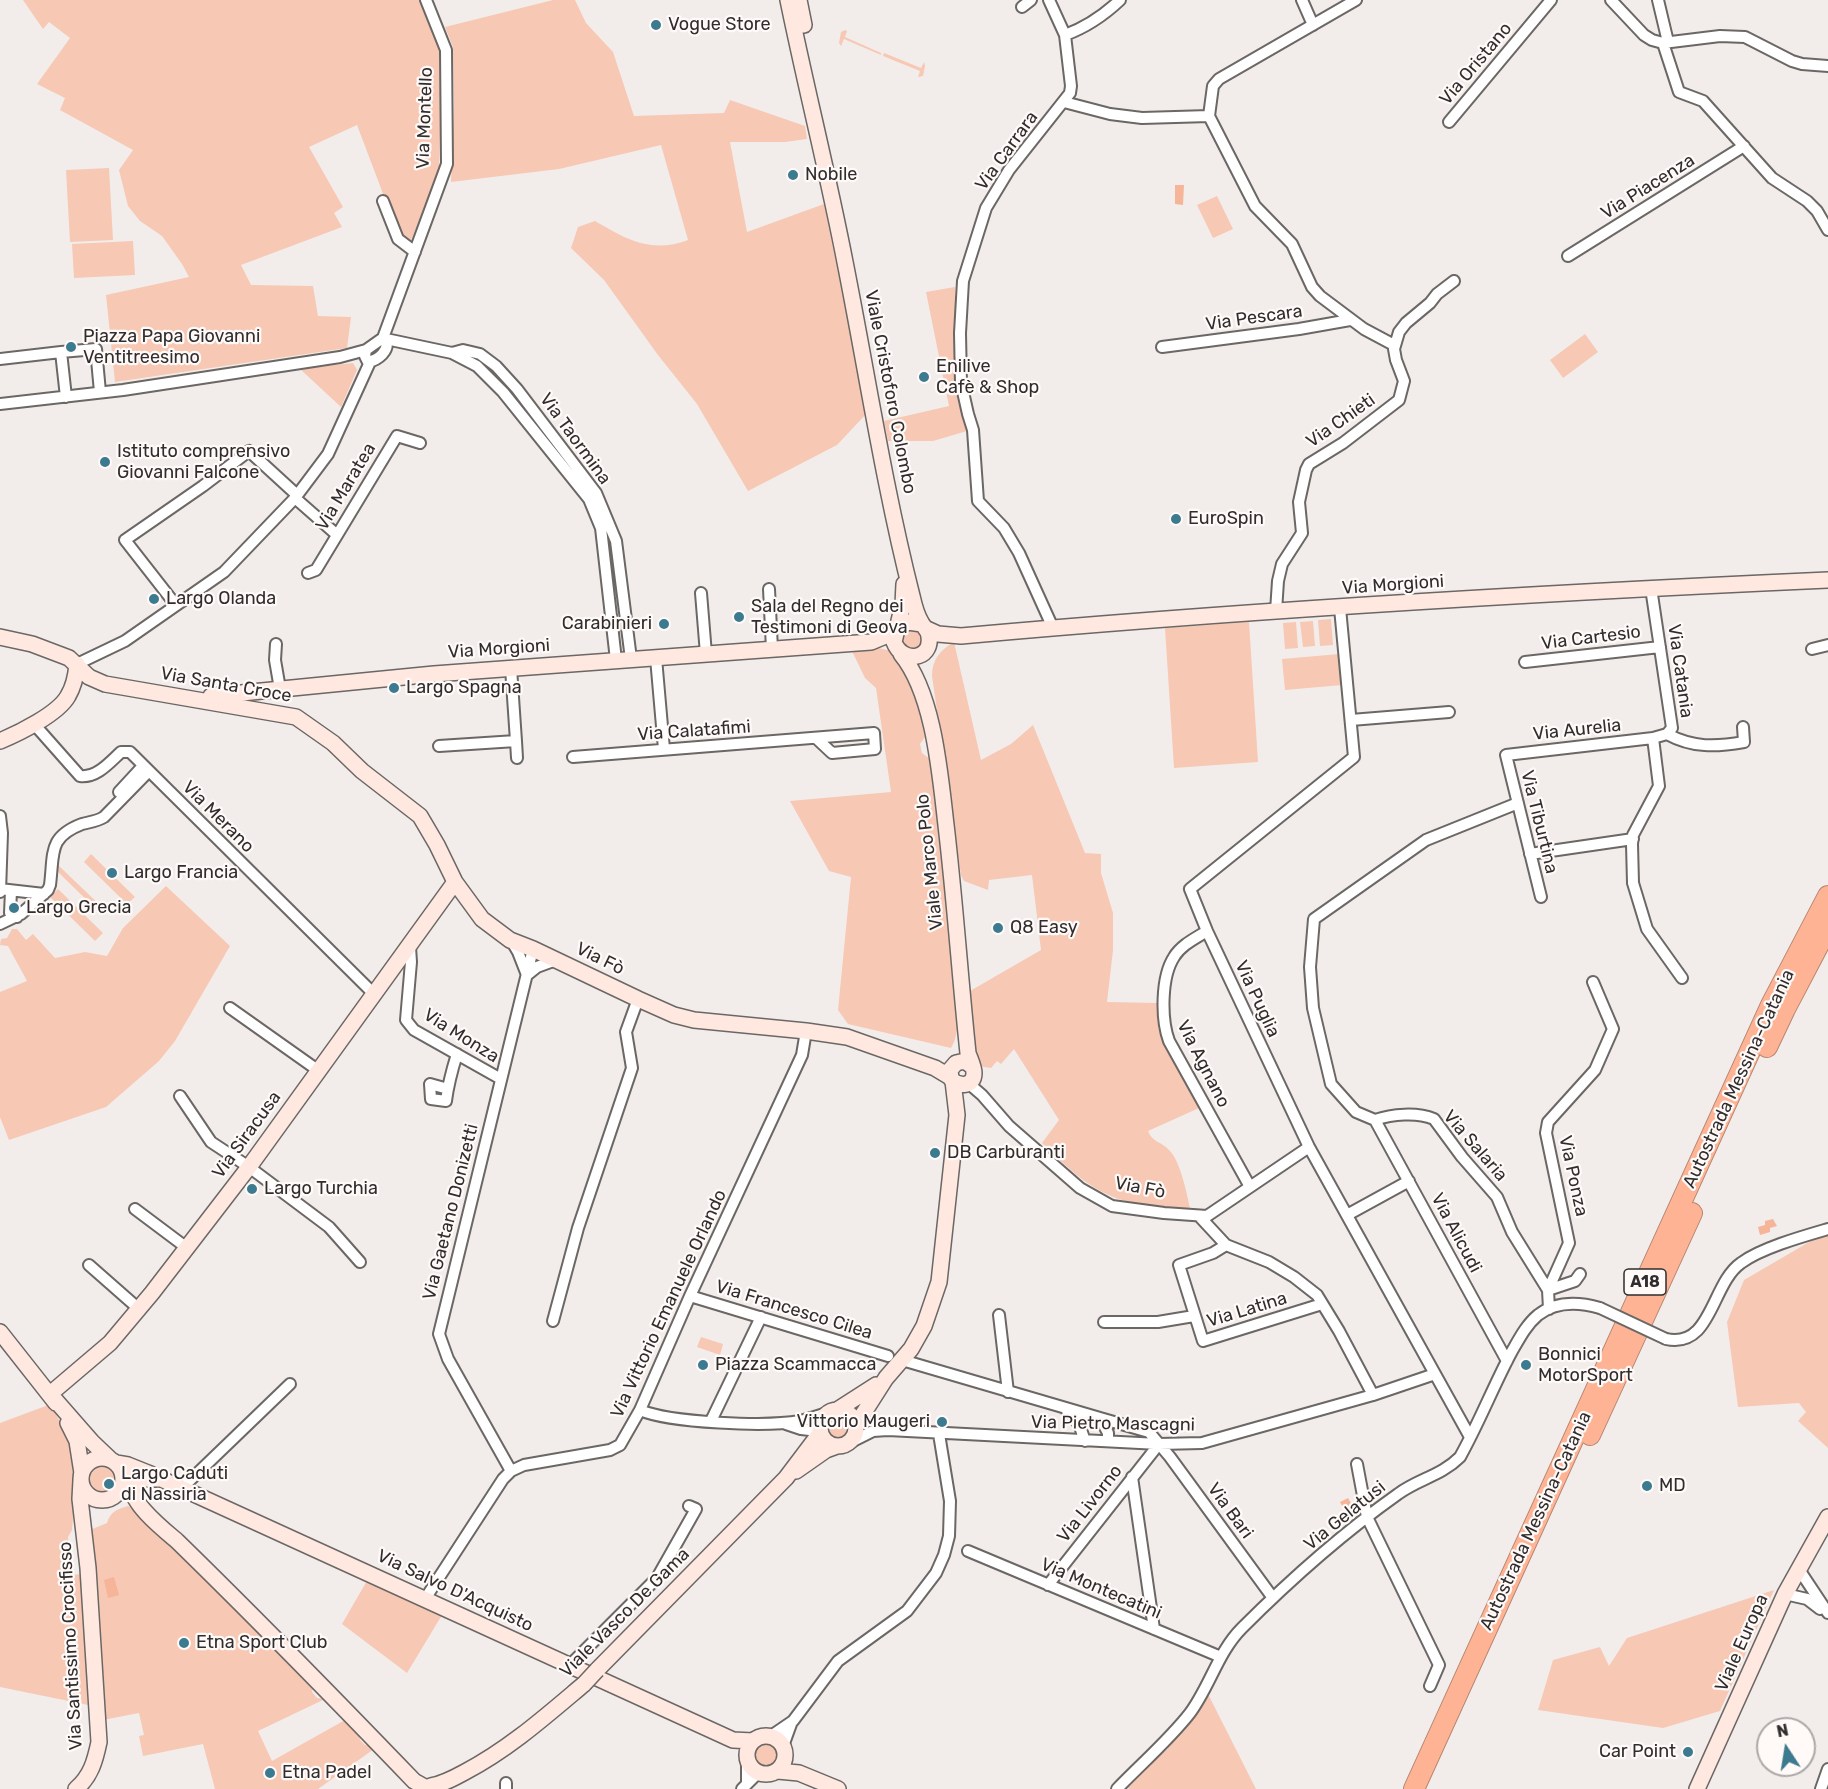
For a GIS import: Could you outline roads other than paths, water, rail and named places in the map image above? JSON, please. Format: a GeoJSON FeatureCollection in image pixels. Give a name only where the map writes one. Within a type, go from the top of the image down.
{"type":"FeatureCollection","features":[{"type":"Feature","properties":{"kind":"highway","name":"Autostrada Messina-Catania"},"geometry":{"type":"LineString","coordinates":[[1414,1789],[1771,1005],[1828,896]]}},
{"type":"Feature","properties":{"kind":"highway","name":"Autostrada Messina-Catania"},"geometry":{"type":"LineString","coordinates":[[1428,1789],[1785,1009],[1828,927]]}},
{"type":"Feature","properties":{"kind":"highway"},"geometry":{"type":"LineString","coordinates":[[1420,1789],[1647,1296],[1801,948]]}},
{"type":"Feature","properties":{"kind":"street","name":"Via Montello"},"geometry":{"type":"LineString","coordinates":[[385,339],[447,164],[446,50],[426,0]]}},
{"type":"Feature","properties":{"kind":"street","name":"Viale Cristoforo Colombo"},"geometry":{"type":"LineString","coordinates":[[788,0],[807,95],[840,235],[902,557]]}},
{"type":"Feature","properties":{"kind":"street","name":"Viale Cristoforo Colombo"},"geometry":{"type":"LineString","coordinates":[[799,0],[836,199],[840,235]]}},
{"type":"Feature","properties":{"kind":"street"},"geometry":{"type":"LineString","coordinates":[[1049,0],[1065,35],[1071,86],[1070,93],[1064,102],[1110,114],[1142,118],[1209,116]]}},
{"type":"Feature","properties":{"kind":"street"},"geometry":{"type":"LineString","coordinates":[[1065,35],[1085,28],[1101,18],[1120,0]]}},
{"type":"Feature","properties":{"kind":"street"},"geometry":{"type":"LineString","coordinates":[[1302,0],[1313,25]]}},
{"type":"Feature","properties":{"kind":"street"},"geometry":{"type":"LineString","coordinates":[[1356,0],[1219,80],[1213,86],[1209,116],[1255,206],[1292,244],[1312,287],[1350,320],[1394,345],[1399,332],[1406,323],[1454,281]]}},
{"type":"Feature","properties":{"kind":"street","name":"Via Oristano"},"geometry":{"type":"LineString","coordinates":[[1449,122],[1551,0]]}},
{"type":"Feature","properties":{"kind":"street"},"geometry":{"type":"LineString","coordinates":[[1611,0],[1644,35],[1652,40],[1666,42],[1720,36],[1745,38],[1792,61],[1828,66]]}},
{"type":"Feature","properties":{"kind":"street"},"geometry":{"type":"LineString","coordinates":[[1658,0],[1679,92],[1703,101],[1772,178],[1795,192],[1817,211],[1828,230]]}},
{"type":"Feature","properties":{"kind":"street","name":"Via Carrara"},"geometry":{"type":"LineString","coordinates":[[1053,627],[1019,553],[1004,528],[978,501],[973,430],[961,383],[960,333],[963,281],[986,208],[1009,170],[1064,102]]}},
{"type":"Feature","properties":{"kind":"street","name":"Via Piacenza"},"geometry":{"type":"LineString","coordinates":[[1568,256],[1744,146]]}},
{"type":"Feature","properties":{"kind":"street"},"geometry":{"type":"LineString","coordinates":[[383,201],[398,239],[415,252]]}},
{"type":"Feature","properties":{"kind":"street","name":"Via Pescara"},"geometry":{"type":"LineString","coordinates":[[1162,347],[1350,320]]}},
{"type":"Feature","properties":{"kind":"street"},"geometry":{"type":"LineString","coordinates":[[0,404],[66,397],[340,357],[368,358],[386,351],[388,344],[385,339],[368,358],[328,454],[296,497],[224,572],[124,641],[77,664]]}},
{"type":"Feature","properties":{"kind":"street","name":"Via Taormina"},"geometry":{"type":"LineString","coordinates":[[385,339],[452,353],[477,366],[502,392],[589,499],[601,528],[623,652]]}},
{"type":"Feature","properties":{"kind":"street","name":"Via Chieti"},"geometry":{"type":"LineString","coordinates":[[1276,611],[1278,581],[1282,564],[1302,533],[1299,502],[1306,470],[1310,464],[1343,443],[1399,400],[1404,381],[1396,360],[1394,345]]}},
{"type":"Feature","properties":{"kind":"street","name":"Via Taormina"},"geometry":{"type":"LineString","coordinates":[[386,351],[417,347]]}},
{"type":"Feature","properties":{"kind":"street"},"geometry":{"type":"LineString","coordinates":[[0,358],[96,349],[100,392]]}},
{"type":"Feature","properties":{"kind":"street"},"geometry":{"type":"LineString","coordinates":[[61,352],[66,397]]}},
{"type":"Feature","properties":{"kind":"street","name":"Via Maratea"},"geometry":{"type":"LineString","coordinates":[[308,573],[316,570],[397,436],[420,443]]}},
{"type":"Feature","properties":{"kind":"street"},"geometry":{"type":"LineString","coordinates":[[175,604],[125,540],[249,451],[336,534]]}},
{"type":"Feature","properties":{"kind":"street"},"geometry":{"type":"LineString","coordinates":[[902,557],[916,614],[930,639],[923,672],[925,702]]}},
{"type":"Feature","properties":{"kind":"street"},"geometry":{"type":"LineString","coordinates":[[902,557],[904,586],[894,639],[899,651],[912,667],[925,702]]}},
{"type":"Feature","properties":{"kind":"street","name":"Via Morgioni"},"geometry":{"type":"LineString","coordinates":[[961,636],[1276,611],[1651,588],[1828,580]]}},
{"type":"Feature","properties":{"kind":"street","name":"Via Catania"},"geometry":{"type":"LineString","coordinates":[[1651,588],[1672,728],[1667,734],[1653,738]]}},
{"type":"Feature","properties":{"kind":"street"},"geometry":{"type":"LineString","coordinates":[[769,589],[772,649]]}},
{"type":"Feature","properties":{"kind":"street"},"geometry":{"type":"LineString","coordinates":[[701,593],[706,654]]}},
{"type":"Feature","properties":{"kind":"street","name":"Via Puglia"},"geometry":{"type":"LineString","coordinates":[[1340,608],[1354,757],[1190,889],[1207,931],[1309,1147],[1470,1437]]}},
{"type":"Feature","properties":{"kind":"street"},"geometry":{"type":"LineString","coordinates":[[871,642],[896,631],[908,622],[915,622],[939,634],[961,636]]}},
{"type":"Feature","properties":{"kind":"street"},"geometry":{"type":"LineString","coordinates":[[871,642],[913,657],[940,642],[961,636]]}},
{"type":"Feature","properties":{"kind":"street"},"geometry":{"type":"LineString","coordinates":[[0,638],[32,644],[69,658],[89,677],[105,684]]}},
{"type":"Feature","properties":{"kind":"street","name":"Via Morgioni"},"geometry":{"type":"LineString","coordinates":[[244,697],[511,668],[623,652],[656,658],[871,642]]}},
{"type":"Feature","properties":{"kind":"street"},"geometry":{"type":"LineString","coordinates":[[276,644],[276,695],[297,717]]}},
{"type":"Feature","properties":{"kind":"street"},"geometry":{"type":"LineString","coordinates":[[1812,649],[1828,645]]}},
{"type":"Feature","properties":{"kind":"street","name":"Via Cartesio"},"geometry":{"type":"LineString","coordinates":[[1526,662],[1660,647]]}},
{"type":"Feature","properties":{"kind":"street"},"geometry":{"type":"LineString","coordinates":[[656,658],[664,750]]}},
{"type":"Feature","properties":{"kind":"street"},"geometry":{"type":"LineString","coordinates":[[68,698],[76,678],[77,664]]}},
{"type":"Feature","properties":{"kind":"street"},"geometry":{"type":"LineString","coordinates":[[511,668],[517,758]]}},
{"type":"Feature","properties":{"kind":"street"},"geometry":{"type":"LineString","coordinates":[[0,741],[34,724],[84,688],[105,684]]}},
{"type":"Feature","properties":{"kind":"street","name":"Via Santa Croce"},"geometry":{"type":"LineString","coordinates":[[105,684],[194,698],[244,697],[297,717],[333,743]]}},
{"type":"Feature","properties":{"kind":"street","name":"Viale Marco Polo"},"geometry":{"type":"LineString","coordinates":[[925,702],[941,782],[965,1019],[961,1073]]}},
{"type":"Feature","properties":{"kind":"street"},"geometry":{"type":"LineString","coordinates":[[1351,720],[1449,712]]}},
{"type":"Feature","properties":{"kind":"street","name":"Via Merano"},"geometry":{"type":"LineString","coordinates":[[34,724],[80,776],[92,775],[126,750],[130,752],[375,995]]}},
{"type":"Feature","properties":{"kind":"street"},"geometry":{"type":"LineString","coordinates":[[1667,734],[1682,740],[1718,747],[1744,742],[1743,726]]}},
{"type":"Feature","properties":{"kind":"street","name":"Via Calatafimi"},"geometry":{"type":"LineString","coordinates":[[573,757],[874,733],[875,749],[832,753],[816,738]]}},
{"type":"Feature","properties":{"kind":"street"},"geometry":{"type":"LineString","coordinates":[[1653,738],[1659,786],[1633,839],[1633,883],[1647,929],[1682,978]]}},
{"type":"Feature","properties":{"kind":"street","name":"Via Aurelia"},"geometry":{"type":"LineString","coordinates":[[1506,754],[1653,738]]}},
{"type":"Feature","properties":{"kind":"street"},"geometry":{"type":"LineString","coordinates":[[440,746],[516,741]]}},
{"type":"Feature","properties":{"kind":"street","name":"Via Fò"},"geometry":{"type":"LineString","coordinates":[[333,743],[362,771],[420,816],[437,844],[455,882],[482,920],[510,940],[674,1015],[694,1020],[847,1037],[935,1068],[961,1073],[1009,1126],[1080,1188],[1112,1206],[1200,1217]]}},
{"type":"Feature","properties":{"kind":"street","name":"Via Tiburtina"},"geometry":{"type":"LineString","coordinates":[[1506,754],[1541,897]]}},
{"type":"Feature","properties":{"kind":"street"},"geometry":{"type":"LineString","coordinates":[[0,924],[17,916],[44,894],[50,885],[55,845],[59,837],[70,829],[87,823],[146,768]]}},
{"type":"Feature","properties":{"kind":"street"},"geometry":{"type":"LineString","coordinates":[[1375,1120],[1356,1112],[1331,1084],[1313,1008],[1310,967],[1314,919],[1426,840],[1518,803]]}},
{"type":"Feature","properties":{"kind":"street"},"geometry":{"type":"LineString","coordinates":[[0,816],[3,890],[10,913],[17,916]]}},
{"type":"Feature","properties":{"kind":"street"},"geometry":{"type":"LineString","coordinates":[[1530,854],[1633,839]]}},
{"type":"Feature","properties":{"kind":"street","name":"Via Siracusa"},"geometry":{"type":"LineString","coordinates":[[50,1394],[110,1343],[139,1309],[249,1167],[455,882]]}},
{"type":"Feature","properties":{"kind":"street"},"geometry":{"type":"LineString","coordinates":[[3,890],[44,894]]}},
{"type":"Feature","properties":{"kind":"street","name":"Via Agnano"},"geometry":{"type":"LineString","coordinates":[[1207,931],[1181,948],[1173,958],[1167,978],[1163,1017],[1169,1041],[1249,1185]]}},
{"type":"Feature","properties":{"kind":"street"},"geometry":{"type":"LineString","coordinates":[[510,940],[518,952],[527,975],[537,967],[556,960]]}},
{"type":"Feature","properties":{"kind":"street","name":"Via Monza"},"geometry":{"type":"LineString","coordinates":[[410,946],[411,962],[406,1020],[414,1030],[501,1079]]}},
{"type":"Feature","properties":{"kind":"street","name":"Via Gaetano Donizetti"},"geometry":{"type":"LineString","coordinates":[[511,1471],[448,1359],[439,1334],[533,949]]}},
{"type":"Feature","properties":{"kind":"street","name":"Via Ponza"},"geometry":{"type":"LineString","coordinates":[[1548,1290],[1569,1243],[1546,1133],[1548,1122],[1595,1070],[1613,1029],[1593,982]]}},
{"type":"Feature","properties":{"kind":"street"},"geometry":{"type":"LineString","coordinates":[[553,1321],[578,1228],[632,1068],[626,1032],[638,999]]}},
{"type":"Feature","properties":{"kind":"street"},"geometry":{"type":"LineString","coordinates":[[230,1008],[319,1071]]}},
{"type":"Feature","properties":{"kind":"street","name":"Via Vittorio Emanuele Orlando"},"geometry":{"type":"LineString","coordinates":[[511,1471],[524,1465],[610,1450],[620,1445],[640,1410],[690,1296],[802,1055],[806,1031]]}},
{"type":"Feature","properties":{"kind":"street"},"geometry":{"type":"LineString","coordinates":[[448,1089],[457,1054]]}},
{"type":"Feature","properties":{"kind":"street"},"geometry":{"type":"LineString","coordinates":[[856,1426],[850,1414],[832,1411],[820,1421],[820,1432],[827,1443],[842,1445],[854,1436],[856,1426],[886,1378],[895,1358],[911,1349],[924,1326],[939,1282],[961,1073]]}},
{"type":"Feature","properties":{"kind":"street"},"geometry":{"type":"LineString","coordinates":[[180,1096],[211,1142],[249,1167],[329,1227],[360,1262]]}},
{"type":"Feature","properties":{"kind":"street","name":"Via Salaria"},"geometry":{"type":"LineString","coordinates":[[1375,1120],[1393,1115],[1428,1116],[1434,1119],[1462,1157],[1497,1197],[1512,1232],[1548,1290]]}},
{"type":"Feature","properties":{"kind":"street","name":"Via Alicudi"},"geometry":{"type":"LineString","coordinates":[[1375,1120],[1507,1361]]}},
{"type":"Feature","properties":{"kind":"street"},"geometry":{"type":"LineString","coordinates":[[1200,1217],[1207,1216],[1249,1185],[1309,1147]]}},
{"type":"Feature","properties":{"kind":"street"},"geometry":{"type":"LineString","coordinates":[[1347,1215],[1409,1181]]}},
{"type":"Feature","properties":{"kind":"street"},"geometry":{"type":"LineString","coordinates":[[135,1209],[187,1248]]}},
{"type":"Feature","properties":{"kind":"street"},"geometry":{"type":"LineString","coordinates":[[1200,1217],[1226,1245],[1269,1262],[1294,1277],[1317,1295],[1373,1395]]}},
{"type":"Feature","properties":{"kind":"street"},"geometry":{"type":"LineString","coordinates":[[1580,1274],[1575,1281],[1548,1290],[1548,1309],[1570,1303],[1584,1304],[1600,1308],[1666,1339],[1683,1340],[1698,1332],[1724,1281],[1748,1258],[1828,1229]]}},
{"type":"Feature","properties":{"kind":"street","name":"Via Latina"},"geometry":{"type":"LineString","coordinates":[[1226,1245],[1179,1265],[1203,1341],[1322,1304]]}},
{"type":"Feature","properties":{"kind":"street"},"geometry":{"type":"LineString","coordinates":[[89,1265],[139,1309]]}},
{"type":"Feature","properties":{"kind":"street","name":"Via Francesco Cilea"},"geometry":{"type":"LineString","coordinates":[[690,1296],[1100,1418]]}},
{"type":"Feature","properties":{"kind":"street","name":"Via Gelatusi"},"geometry":{"type":"LineString","coordinates":[[1117,1789],[1190,1713],[1232,1638],[1273,1598],[1367,1517],[1401,1491],[1449,1469],[1460,1457],[1507,1361],[1529,1323],[1548,1309]]}},
{"type":"Feature","properties":{"kind":"street"},"geometry":{"type":"LineString","coordinates":[[999,1315],[1008,1392]]}},
{"type":"Feature","properties":{"kind":"street"},"geometry":{"type":"LineString","coordinates":[[1104,1322],[1158,1322],[1194,1316]]}},
{"type":"Feature","properties":{"kind":"street"},"geometry":{"type":"LineString","coordinates":[[711,1421],[761,1317]]}},
{"type":"Feature","properties":{"kind":"street"},"geometry":{"type":"LineString","coordinates":[[0,1332],[92,1442],[144,1510],[414,1780],[423,1788],[448,1781],[481,1764]]}},
{"type":"Feature","properties":{"kind":"street","name":"Via Pietro Mascagni"},"geometry":{"type":"LineString","coordinates":[[856,1426],[867,1424],[888,1430],[939,1434],[1159,1444],[1202,1443],[1373,1395],[1435,1374]]}},
{"type":"Feature","properties":{"kind":"street"},"geometry":{"type":"LineString","coordinates":[[640,1410],[653,1415],[711,1421],[783,1423],[802,1421],[832,1411],[861,1396],[886,1378]]}},
{"type":"Feature","properties":{"kind":"street"},"geometry":{"type":"LineString","coordinates":[[182,1488],[290,1384]]}},
{"type":"Feature","properties":{"kind":"street","name":"Via Santissimo Crocifisso"},"geometry":{"type":"LineString","coordinates":[[50,1394],[77,1441],[82,1477],[80,1499],[99,1742],[96,1760],[90,1773],[76,1789]]}},
{"type":"Feature","properties":{"kind":"street"},"geometry":{"type":"LineString","coordinates":[[1064,1409],[1079,1424],[1085,1441]]}},
{"type":"Feature","properties":{"kind":"street"},"geometry":{"type":"LineString","coordinates":[[1100,1418],[1108,1433],[1108,1441]]}},
{"type":"Feature","properties":{"kind":"street","name":"Via Bari"},"geometry":{"type":"LineString","coordinates":[[1100,1418],[1149,1432],[1273,1598]]}},
{"type":"Feature","properties":{"kind":"street"},"geometry":{"type":"LineString","coordinates":[[783,1423],[820,1432]]}},
{"type":"Feature","properties":{"kind":"street"},"geometry":{"type":"LineString","coordinates":[[801,1429],[806,1439],[806,1450]]}},
{"type":"Feature","properties":{"kind":"street"},"geometry":{"type":"LineString","coordinates":[[786,1478],[826,1450],[873,1431],[888,1430]]}},
{"type":"Feature","properties":{"kind":"street"},"geometry":{"type":"LineString","coordinates":[[786,1478],[820,1432]]}},
{"type":"Feature","properties":{"kind":"street"},"geometry":{"type":"LineString","coordinates":[[778,1771],[784,1762],[780,1746],[793,1721],[838,1661],[907,1611],[936,1573],[949,1536],[950,1501],[939,1434]]}},
{"type":"Feature","properties":{"kind":"street","name":"Via Livorno"},"geometry":{"type":"LineString","coordinates":[[1048,1585],[1159,1444]]}},
{"type":"Feature","properties":{"kind":"street"},"geometry":{"type":"LineString","coordinates":[[144,1510],[130,1502],[122,1480],[97,1459],[90,1462],[82,1477],[86,1492],[91,1497],[104,1500],[122,1480],[159,1479]]}},
{"type":"Feature","properties":{"kind":"street"},"geometry":{"type":"LineString","coordinates":[[1357,1464],[1367,1517],[1439,1665],[1430,1686]]}},
{"type":"Feature","properties":{"kind":"street","name":"Via Salvo D'Acquisto"},"geometry":{"type":"LineString","coordinates":[[122,1480],[128,1465],[182,1488],[733,1740],[749,1752]]}},
{"type":"Feature","properties":{"kind":"street"},"geometry":{"type":"LineString","coordinates":[[425,1599],[503,1479],[511,1471]]}},
{"type":"Feature","properties":{"kind":"street"},"geometry":{"type":"LineString","coordinates":[[1132,1477],[1154,1629]]}},
{"type":"Feature","properties":{"kind":"street","name":"Viale Vasco De Gama"},"geometry":{"type":"LineString","coordinates":[[481,1764],[524,1734],[584,1684],[786,1478]]}},
{"type":"Feature","properties":{"kind":"street"},"geometry":{"type":"LineString","coordinates":[[84,1531],[89,1519],[122,1480]]}},
{"type":"Feature","properties":{"kind":"street"},"geometry":{"type":"LineString","coordinates":[[570,1665],[657,1578],[696,1509],[689,1506]]}},
{"type":"Feature","properties":{"kind":"street","name":"Viale Europa"},"geometry":{"type":"LineString","coordinates":[[1697,1789],[1785,1594],[1828,1517]]}},
{"type":"Feature","properties":{"kind":"street","name":"Via Montecatini"},"geometry":{"type":"LineString","coordinates":[[968,1551],[1221,1657]]}},
{"type":"Feature","properties":{"kind":"street"},"geometry":{"type":"LineString","coordinates":[[1798,1568],[1828,1615]]}},
{"type":"Feature","properties":{"kind":"street"},"geometry":{"type":"LineString","coordinates":[[1785,1594],[1807,1599],[1828,1615]]}},
{"type":"Feature","properties":{"kind":"street"},"geometry":{"type":"LineString","coordinates":[[744,1786],[749,1752],[760,1737],[780,1746],[814,1779]]}},
{"type":"Feature","properties":{"kind":"street"},"geometry":{"type":"LineString","coordinates":[[749,1752],[753,1770],[763,1774]]}},
{"type":"Feature","properties":{"kind":"street"},"geometry":{"type":"LineString","coordinates":[[458,1789],[481,1764]]}},
{"type":"Feature","properties":{"kind":"street"},"geometry":{"type":"LineString","coordinates":[[1821,1789],[1828,1768]]}},
{"type":"Feature","properties":{"kind":"street"},"geometry":{"type":"LineString","coordinates":[[744,1786],[755,1776],[778,1771],[792,1772],[837,1789]]}},
{"type":"Feature","properties":{"kind":"place","name":"Vogue Store"},"geometry":{"type":"Point","coordinates":[656,25]}},
{"type":"Feature","properties":{"kind":"place","name":"Nobile"},"geometry":{"type":"Point","coordinates":[793,175]}},
{"type":"Feature","properties":{"kind":"place","name":"Piazza Papa Giovanni Ventitreesimo"},"geometry":{"type":"Point","coordinates":[71,347]}},
{"type":"Feature","properties":{"kind":"place","name":"Enilive Cafè & Shop"},"geometry":{"type":"Point","coordinates":[924,377]}},
{"type":"Feature","properties":{"kind":"place","name":"Istituto comprensivo Giovanni Falcone"},"geometry":{"type":"Point","coordinates":[105,462]}},
{"type":"Feature","properties":{"kind":"place","name":"EuroSpin"},"geometry":{"type":"Point","coordinates":[1176,519]}},
{"type":"Feature","properties":{"kind":"place","name":"Largo Olanda"},"geometry":{"type":"Point","coordinates":[154,599]}},
{"type":"Feature","properties":{"kind":"place","name":"Sala del Regno dei Testimoni di Geova"},"geometry":{"type":"Point","coordinates":[739,617]}},
{"type":"Feature","properties":{"kind":"place","name":"Carabinieri"},"geometry":{"type":"Point","coordinates":[664,624]}},
{"type":"Feature","properties":{"kind":"place","name":"Largo Spagna"},"geometry":{"type":"Point","coordinates":[394,688]}},
{"type":"Feature","properties":{"kind":"place","name":"Largo Francia"},"geometry":{"type":"Point","coordinates":[112,873]}},
{"type":"Feature","properties":{"kind":"place","name":"Largo Grecia"},"geometry":{"type":"Point","coordinates":[14,908]}},
{"type":"Feature","properties":{"kind":"place","name":"Q8 Easy"},"geometry":{"type":"Point","coordinates":[998,928]}},
{"type":"Feature","properties":{"kind":"place","name":"DB Carburanti"},"geometry":{"type":"Point","coordinates":[935,1153]}},
{"type":"Feature","properties":{"kind":"place","name":"Largo Turchia"},"geometry":{"type":"Point","coordinates":[252,1189]}},
{"type":"Feature","properties":{"kind":"place","name":"Piazza Scammacca"},"geometry":{"type":"Point","coordinates":[703,1365]}},
{"type":"Feature","properties":{"kind":"place","name":"Bonnici MotorSport"},"geometry":{"type":"Point","coordinates":[1526,1365]}},
{"type":"Feature","properties":{"kind":"place","name":"Vittorio Maugeri"},"geometry":{"type":"Point","coordinates":[942,1422]}},
{"type":"Feature","properties":{"kind":"place","name":"Largo Caduti di Nassiria"},"geometry":{"type":"Point","coordinates":[109,1484]}},
{"type":"Feature","properties":{"kind":"place","name":"MD"},"geometry":{"type":"Point","coordinates":[1647,1486]}},
{"type":"Feature","properties":{"kind":"place","name":"Etna Sport Club"},"geometry":{"type":"Point","coordinates":[184,1643]}},
{"type":"Feature","properties":{"kind":"place","name":"Car Point"},"geometry":{"type":"Point","coordinates":[1688,1752]}},
{"type":"Feature","properties":{"kind":"place","name":"Etna Padel"},"geometry":{"type":"Point","coordinates":[270,1773]}}]}
